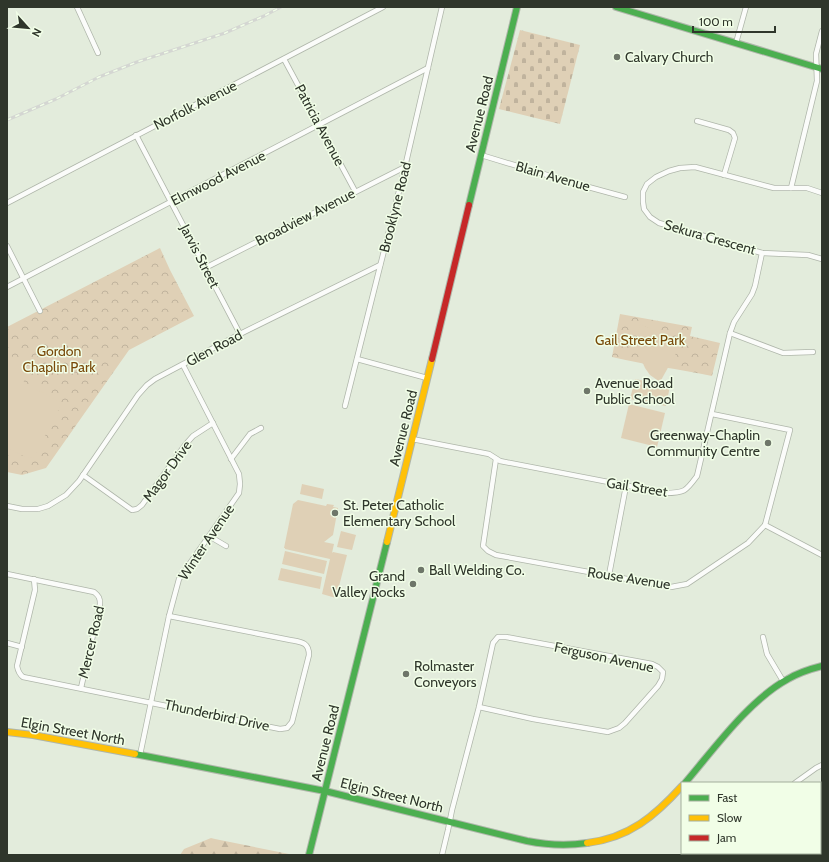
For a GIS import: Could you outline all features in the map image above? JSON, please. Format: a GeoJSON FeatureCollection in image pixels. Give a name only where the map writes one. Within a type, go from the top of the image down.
{"type":"FeatureCollection","features":[{"type":"Feature","properties":{"kind":"street"},"geometry":{"type":"LineString","coordinates":[[77,7],[98,53]]}},
{"type":"Feature","properties":{"kind":"street","name":"Norfolk Avenue"},"geometry":{"type":"LineString","coordinates":[[7,203],[383,7]]}},
{"type":"Feature","properties":{"kind":"street","name":"Brooklyne Road"},"geometry":{"type":"LineString","coordinates":[[345,406],[405,167],[442,7]]}},
{"type":"Feature","properties":{"kind":"street","name":"Avenue Road"},"geometry":{"type":"LineString","coordinates":[[309,855],[517,7]]}},
{"type":"Feature","properties":{"kind":"street"},"geometry":{"type":"LineString","coordinates":[[616,7],[819,68]]}},
{"type":"Feature","properties":{"kind":"street"},"geometry":{"type":"LineString","coordinates":[[736,43],[746,7]]}},
{"type":"Feature","properties":{"kind":"street"},"geometry":{"type":"LineString","coordinates":[[791,188],[817,81],[819,68],[816,54],[822,31]]}},
{"type":"Feature","properties":{"kind":"street","name":"Patricia Avenue"},"geometry":{"type":"LineString","coordinates":[[284,59],[355,192]]}},
{"type":"Feature","properties":{"kind":"street","name":"Elmwood Avenue"},"geometry":{"type":"LineString","coordinates":[[7,287],[428,68]]}},
{"type":"Feature","properties":{"kind":"street"},"geometry":{"type":"LineString","coordinates":[[697,121],[729,130],[733,133],[735,138],[724,175]]}},
{"type":"Feature","properties":{"kind":"street","name":"Jarvis Street"},"geometry":{"type":"LineString","coordinates":[[136,135],[240,334]]}},
{"type":"Feature","properties":{"kind":"street","name":"Blain Avenue"},"geometry":{"type":"LineString","coordinates":[[481,155],[570,182],[625,196]]}},
{"type":"Feature","properties":{"kind":"street","name":"Broadview Avenue"},"geometry":{"type":"LineString","coordinates":[[205,268],[405,167]]}},
{"type":"Feature","properties":{"kind":"street","name":"Sekura Crescent"},"geometry":{"type":"LineString","coordinates":[[822,193],[807,188],[774,188],[695,167],[680,168],[656,177],[647,184],[643,192],[644,209],[650,217],[664,224],[762,253],[808,255],[822,259]]}},
{"type":"Feature","properties":{"kind":"street"},"geometry":{"type":"LineString","coordinates":[[7,246],[40,311]]}},
{"type":"Feature","properties":{"kind":"street","name":"Gail Street"},"geometry":{"type":"LineString","coordinates":[[412,439],[489,454],[500,461],[665,493],[678,493],[689,488],[698,476],[730,333],[734,322],[752,294],[762,253]]}},
{"type":"Feature","properties":{"kind":"street","name":"Glen Road"},"geometry":{"type":"LineString","coordinates":[[7,506],[22,509],[34,509],[48,506],[66,495],[83,475],[138,395],[155,379],[240,334],[380,265]]}},
{"type":"Feature","properties":{"kind":"street"},"geometry":{"type":"LineString","coordinates":[[730,333],[783,353],[813,352]]}},
{"type":"Feature","properties":{"kind":"street"},"geometry":{"type":"LineString","coordinates":[[357,359],[427,378]]}},
{"type":"Feature","properties":{"kind":"street","name":"Winter Avenue"},"geometry":{"type":"LineString","coordinates":[[140,755],[169,616],[179,579],[210,536],[238,493],[240,484],[239,474],[183,365]]}},
{"type":"Feature","properties":{"kind":"street","name":"Rouse Avenue"},"geometry":{"type":"LineString","coordinates":[[496,459],[483,546],[488,551],[496,555],[671,587],[687,584],[748,543],[765,525],[790,430],[712,414]]}},
{"type":"Feature","properties":{"kind":"street","name":"Magor Drive"},"geometry":{"type":"LineString","coordinates":[[83,475],[132,510],[137,509],[142,505],[185,445],[193,436],[213,423]]}},
{"type":"Feature","properties":{"kind":"street"},"geometry":{"type":"LineString","coordinates":[[231,459],[250,434],[261,428]]}},
{"type":"Feature","properties":{"kind":"street"},"geometry":{"type":"LineString","coordinates":[[609,575],[626,486]]}},
{"type":"Feature","properties":{"kind":"street"},"geometry":{"type":"LineString","coordinates":[[765,525],[822,555]]}},
{"type":"Feature","properties":{"kind":"street"},"geometry":{"type":"LineString","coordinates":[[210,536],[226,546]]}},
{"type":"Feature","properties":{"kind":"street","name":"Mercer Road"},"geometry":{"type":"LineString","coordinates":[[7,574],[94,592],[100,598],[100,604],[80,688]]}},
{"type":"Feature","properties":{"kind":"street","name":"Thunderbird Drive"},"geometry":{"type":"LineString","coordinates":[[34,579],[34,590],[17,666],[20,675],[27,678],[280,729],[287,728],[292,722],[309,655],[309,649],[305,644],[169,616]]}},
{"type":"Feature","properties":{"kind":"street","name":"Ferguson Avenue"},"geometry":{"type":"LineString","coordinates":[[442,855],[452,810],[479,707],[493,643],[498,637],[506,637],[652,664],[663,672],[662,679],[658,686],[625,723],[619,728],[608,732],[533,719],[479,707]]}},
{"type":"Feature","properties":{"kind":"street"},"geometry":{"type":"LineString","coordinates":[[763,637],[767,654],[783,681]]}},
{"type":"Feature","properties":{"kind":"street"},"geometry":{"type":"LineString","coordinates":[[7,643],[22,647]]}},
{"type":"Feature","properties":{"kind":"street"},"geometry":{"type":"LineString","coordinates":[[686,782],[742,716],[762,697],[783,681],[809,669],[822,666]]}},
{"type":"Feature","properties":{"kind":"street","name":"Elgin Street North"},"geometry":{"type":"LineString","coordinates":[[7,732],[33,735],[325,791],[539,844],[563,846],[595,843],[616,837],[636,827],[651,817],[664,806],[681,787]]}},
{"type":"Feature","properties":{"kind":"street"},"geometry":{"type":"LineString","coordinates":[[796,782],[822,764]]}},
{"type":"Feature","properties":{"kind":"green space"},"geometry":{"type":"Polygon","coordinates":[[[520,30],[580,45],[560,124],[499,109],[520,30]]]}},
{"type":"Feature","properties":{"kind":"green space","name":"Gordon Chaplin Park"},"geometry":{"type":"Polygon","coordinates":[[[160,248],[194,316],[129,350],[46,468],[22,475],[7,472],[7,327],[160,248]]]}},
{"type":"Feature","properties":{"kind":"green space","name":"Gail Street Park"},"geometry":{"type":"Polygon","coordinates":[[[620,314],[692,327],[690,336],[720,343],[712,376],[612,357],[620,314]]]}},
{"type":"Feature","properties":{"kind":"green space"},"geometry":{"type":"Polygon","coordinates":[[[640,324],[678,340],[680,346],[660,382],[650,375],[638,352],[637,336],[640,324]]]}},
{"type":"Feature","properties":{"kind":"green space"},"geometry":{"type":"Polygon","coordinates":[[[8,348],[27,388],[34,388],[62,403],[34,457],[28,458],[7,448],[8,348]]]}},
{"type":"Feature","properties":{"kind":"green space"},"geometry":{"type":"Polygon","coordinates":[[[635,379],[670,386],[666,406],[630,399],[635,379]]]}},
{"type":"Feature","properties":{"kind":"green space"},"geometry":{"type":"Polygon","coordinates":[[[629,404],[665,413],[657,447],[621,438],[629,404]]]}},
{"type":"Feature","properties":{"kind":"green space"},"geometry":{"type":"Polygon","coordinates":[[[302,484],[324,489],[322,499],[300,494],[302,484]]]}},
{"type":"Feature","properties":{"kind":"green space"},"geometry":{"type":"Polygon","coordinates":[[[298,500],[326,506],[327,504],[334,505],[333,507],[338,508],[333,535],[324,542],[334,544],[332,553],[347,555],[336,598],[322,594],[330,559],[284,548],[293,504],[298,500]]]}},
{"type":"Feature","properties":{"kind":"green space"},"geometry":{"type":"Polygon","coordinates":[[[341,531],[356,535],[352,550],[337,547],[341,531]]]}},
{"type":"Feature","properties":{"kind":"green space"},"geometry":{"type":"Polygon","coordinates":[[[285,551],[327,561],[324,574],[282,564],[285,551]]]}},
{"type":"Feature","properties":{"kind":"green space"},"geometry":{"type":"Polygon","coordinates":[[[281,568],[322,577],[320,589],[278,580],[281,568]]]}},
{"type":"Feature","properties":{"kind":"green space"},"geometry":{"type":"Polygon","coordinates":[[[211,838],[294,855],[180,855],[184,849],[211,838]]]}},
{"type":"Feature","properties":{"kind":"railway"},"geometry":{"type":"LineString","coordinates":[[7,120],[56,99],[99,77],[137,62],[225,33],[281,7]]}},
{"type":"Feature","properties":{"kind":"traffic: fast"},"geometry":{"type":"LineString","coordinates":[[469,205],[517,7]]}},
{"type":"Feature","properties":{"kind":"traffic: fast"},"geometry":{"type":"LineString","coordinates":[[616,7],[822,69]]}},
{"type":"Feature","properties":{"kind":"traffic: fast"},"geometry":{"type":"LineString","coordinates":[[309,855],[387,542]]}},
{"type":"Feature","properties":{"kind":"traffic: fast"},"geometry":{"type":"LineString","coordinates":[[686,782],[733,726],[760,699],[792,677],[804,671],[822,666]]}},
{"type":"Feature","properties":{"kind":"traffic: fast"},"geometry":{"type":"LineString","coordinates":[[135,754],[325,791],[527,841],[557,845],[587,843]]}},
{"type":"Feature","properties":{"kind":"traffic: slow"},"geometry":{"type":"LineString","coordinates":[[387,542],[432,359]]}},
{"type":"Feature","properties":{"kind":"traffic: slow"},"geometry":{"type":"LineString","coordinates":[[7,732],[33,735],[135,754]]}},
{"type":"Feature","properties":{"kind":"traffic: slow"},"geometry":{"type":"LineString","coordinates":[[587,843],[616,836],[640,824],[662,807],[681,787]]}},
{"type":"Feature","properties":{"kind":"traffic: jam"},"geometry":{"type":"LineString","coordinates":[[432,359],[469,205]]}},
{"type":"Feature","properties":{"kind":"place","name":"Calvary Church"},"geometry":{"type":"Point","coordinates":[617,57]}},
{"type":"Feature","properties":{"kind":"place","name":"Avenue Road Public School"},"geometry":{"type":"Point","coordinates":[587,391]}},
{"type":"Feature","properties":{"kind":"place","name":"Greenway-Chaplin Community Centre"},"geometry":{"type":"Point","coordinates":[768,443]}},
{"type":"Feature","properties":{"kind":"place","name":"St. Peter Catholic Elementary School"},"geometry":{"type":"Point","coordinates":[335,513]}},
{"type":"Feature","properties":{"kind":"place","name":"Ball Welding Co."},"geometry":{"type":"Point","coordinates":[421,570]}},
{"type":"Feature","properties":{"kind":"place","name":"Grand Valley Rocks"},"geometry":{"type":"Point","coordinates":[413,584]}},
{"type":"Feature","properties":{"kind":"place","name":"Rolmaster Conveyors"},"geometry":{"type":"Point","coordinates":[406,674]}}]}
